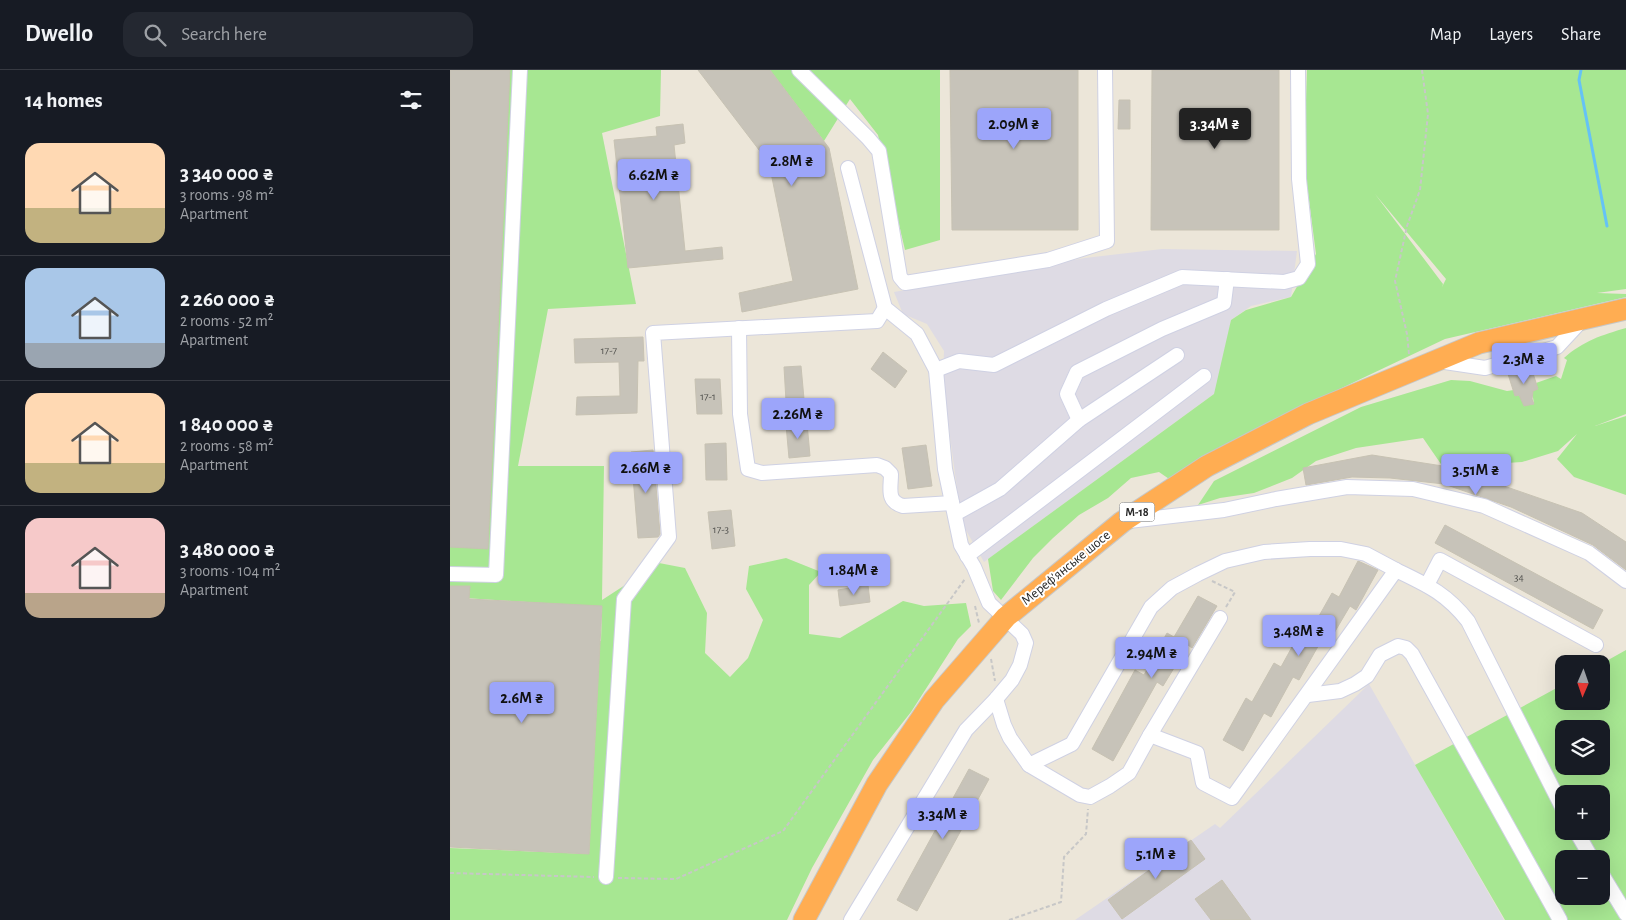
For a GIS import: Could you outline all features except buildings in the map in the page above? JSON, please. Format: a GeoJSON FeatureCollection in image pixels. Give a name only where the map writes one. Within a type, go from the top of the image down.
{"type":"FeatureCollection","features":[{"type":"Feature","properties":{"kind":"highway","name":"Мереф’янське шосе"},"geometry":{"type":"LineString","coordinates":[[804,920],[877,784],[934,700],[1006,617],[1122,522],[1215,462],[1308,414],[1479,343],[1626,308]]}},
{"type":"Feature","properties":{"kind":"street"},"geometry":{"type":"LineString","coordinates":[[450,574],[496,575],[520,70]]}},
{"type":"Feature","properties":{"kind":"street"},"geometry":{"type":"LineString","coordinates":[[799,70],[868,138],[878,151],[900,277],[905,283],[1048,260],[1107,241],[1105,70]]}},
{"type":"Feature","properties":{"kind":"street"},"geometry":{"type":"LineString","coordinates":[[936,370],[959,361],[994,365],[1106,309],[1182,277],[1284,282],[1299,278],[1308,264],[1299,179],[1298,70]]}},
{"type":"Feature","properties":{"kind":"street"},"geometry":{"type":"LineString","coordinates":[[848,168],[885,308],[917,334],[936,370],[945,469],[961,545],[989,602],[1022,634],[1026,643],[1020,665],[1012,680],[966,730],[851,920]]}},
{"type":"Feature","properties":{"kind":"street"},"geometry":{"type":"LineString","coordinates":[[1079,420],[1067,394],[1077,372],[1162,329],[1224,303],[1227,279]]}},
{"type":"Feature","properties":{"kind":"street"},"geometry":{"type":"LineString","coordinates":[[606,877],[624,599],[669,537],[653,333],[877,321],[885,308]]}},
{"type":"Feature","properties":{"kind":"street"},"geometry":{"type":"LineString","coordinates":[[739,328],[740,414],[748,469],[762,473],[877,465],[885,468],[891,474],[891,497],[895,503],[903,506],[953,508],[1000,489],[1079,420],[1178,354]]}},
{"type":"Feature","properties":{"kind":"street"},"geometry":{"type":"LineString","coordinates":[[970,562],[1204,376]]}},
{"type":"Feature","properties":{"kind":"street"},"geometry":{"type":"LineString","coordinates":[[1122,522],[1224,510],[1347,487],[1413,489],[1484,506],[1589,553],[1626,581]]}},
{"type":"Feature","properties":{"kind":"street"},"geometry":{"type":"LineString","coordinates":[[1029,765],[1072,744],[1151,607],[1172,588],[1225,561],[1264,552],[1341,549],[1366,554],[1427,585],[1456,605],[1468,621],[1555,793]]}},
{"type":"Feature","properties":{"kind":"street"},"geometry":{"type":"LineString","coordinates":[[1427,585],[1440,560],[1596,645]]}},
{"type":"Feature","properties":{"kind":"street"},"geometry":{"type":"LineString","coordinates":[[1150,736],[1197,753],[1203,783],[1232,798],[1308,695],[1396,570]]}},
{"type":"Feature","properties":{"kind":"street"},"geometry":{"type":"LineString","coordinates":[[996,699],[1010,738],[1029,765],[1080,795],[1090,797],[1129,773],[1220,618]]}},
{"type":"Feature","properties":{"kind":"street"},"geometry":{"type":"LineString","coordinates":[[1308,695],[1340,691],[1355,684],[1367,676],[1380,655],[1398,646],[1406,648],[1412,654],[1560,920]]}},
{"type":"Feature","properties":{"kind":"street"},"geometry":{"type":"LineString","coordinates":[[1610,888],[1626,914]]}},
{"type":"Feature","properties":{"kind":"path"},"geometry":{"type":"LineString","coordinates":[[1410,372],[1407,334],[1395,281],[1407,226],[1420,190],[1428,114],[1422,70]]}},
{"type":"Feature","properties":{"kind":"path"},"geometry":{"type":"LineString","coordinates":[[450,873],[676,879],[783,831],[970,562]]}},
{"type":"Feature","properties":{"kind":"path"},"geometry":{"type":"LineString","coordinates":[[1198,574],[1235,592],[1220,618]]}},
{"type":"Feature","properties":{"kind":"path"},"geometry":{"type":"LineString","coordinates":[[991,656],[996,699]]}},
{"type":"Feature","properties":{"kind":"path"},"geometry":{"type":"LineString","coordinates":[[1009,920],[1061,902],[1064,858],[1086,834],[1090,797]]}},
{"type":"Feature","properties":{"kind":"shaded area"},"geometry":{"type":"Polygon","coordinates":[[[1162,249],[1297,251],[1291,297],[1251,306],[1231,320],[1218,391],[984,562],[963,525],[943,382],[944,351],[927,324],[903,314],[894,292],[1085,258],[1162,249]]]}},
{"type":"Feature","properties":{"kind":"shaded area"},"geometry":{"type":"Polygon","coordinates":[[[1369,684],[1504,920],[1075,920],[1215,824],[1220,828],[1369,684]]]}},
{"type":"Feature","properties":{"kind":"green space"},"geometry":{"type":"Polygon","coordinates":[[[450,70],[661,70],[660,116],[602,133],[636,304],[548,309],[518,466],[604,466],[602,600],[659,563],[685,568],[707,613],[705,653],[730,677],[748,658],[763,620],[746,589],[749,566],[786,558],[821,572],[809,585],[809,634],[840,638],[903,601],[924,606],[966,603],[971,626],[958,639],[911,712],[873,760],[812,868],[787,920],[450,920],[450,848],[589,854],[602,607],[450,597],[450,70]]]}},
{"type":"Feature","properties":{"kind":"green space"},"geometry":{"type":"Polygon","coordinates":[[[770,70],[940,70],[940,240],[905,250],[878,135],[850,99],[824,141],[770,70]]]}},
{"type":"Feature","properties":{"kind":"green space"},"geometry":{"type":"Polygon","coordinates":[[[1307,70],[1626,70],[1626,289],[1597,293],[1626,294],[1626,297],[1445,339],[1308,404],[1172,481],[1159,472],[1131,478],[1108,498],[1079,515],[1053,538],[1033,558],[1001,600],[993,591],[988,559],[1214,394],[1231,320],[1246,310],[1291,297],[1316,254],[1304,162],[1307,70]],[[1375,194],[1443,284],[1442,287],[1446,279],[1375,194]]]}},
{"type":"Feature","properties":{"kind":"green space"},"geometry":{"type":"Polygon","coordinates":[[[1626,328],[1626,414],[1595,426],[1626,416],[1626,495],[1574,477],[1557,459],[1577,434],[1558,451],[1522,462],[1443,467],[1423,438],[1356,448],[1316,461],[1292,478],[1254,493],[1220,498],[1198,505],[1214,481],[1361,407],[1451,380],[1470,381],[1507,391],[1514,390],[1515,396],[1520,395],[1534,404],[1532,391],[1538,389],[1536,383],[1556,376],[1561,379],[1567,360],[1564,358],[1578,347],[1593,339],[1626,328]]]}},
{"type":"Feature","properties":{"kind":"green space"},"geometry":{"type":"Polygon","coordinates":[[[1626,650],[1626,920],[1505,920],[1415,765],[1555,689],[1555,710],[1610,710],[1610,659],[1626,650]]]}},
{"type":"Feature","properties":{"kind":"waterway"},"geometry":{"type":"LineString","coordinates":[[1581,70],[1579,80],[1607,226]]}}]}
